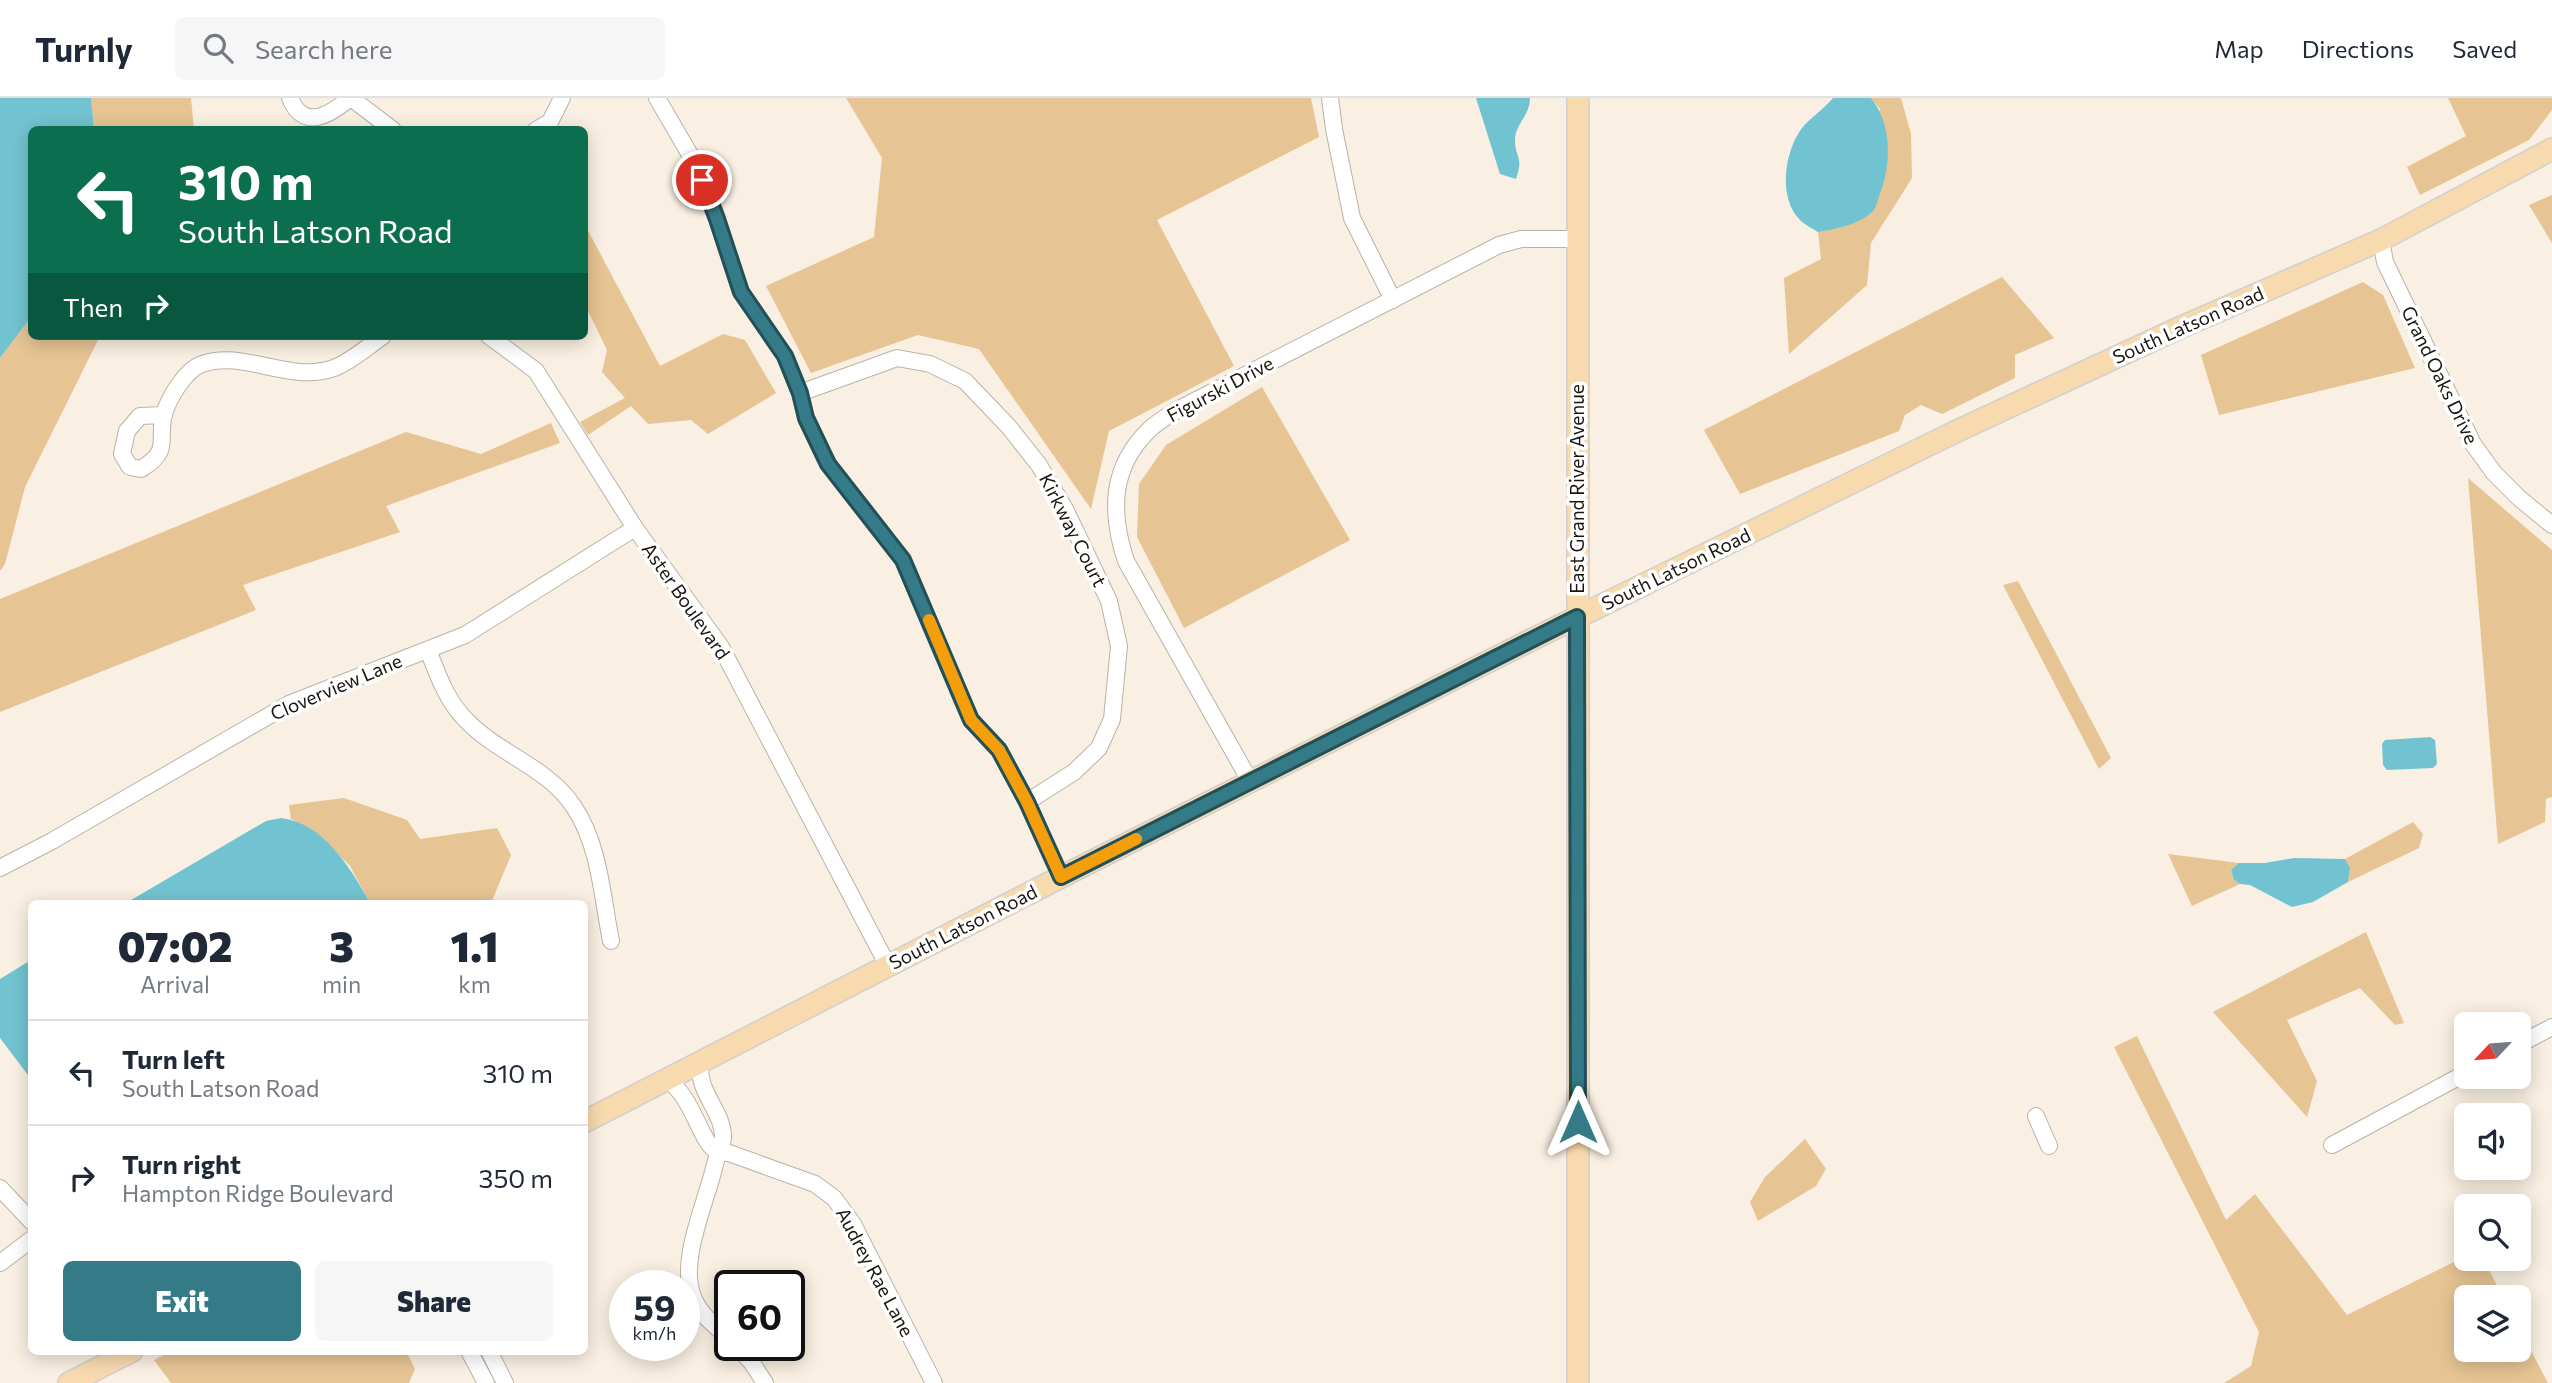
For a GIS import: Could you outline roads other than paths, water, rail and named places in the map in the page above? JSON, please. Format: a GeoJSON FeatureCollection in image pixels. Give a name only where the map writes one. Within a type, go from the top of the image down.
{"type":"FeatureCollection","features":[{"type":"Feature","properties":{"kind":"main road","name":"East Grand River Avenue"},"geometry":{"type":"LineString","coordinates":[[1578,98],[1578,1383]]}},
{"type":"Feature","properties":{"kind":"main road","name":"South Latson Road"},"geometry":{"type":"LineString","coordinates":[[588,1120],[1061,877],[1577,617],[1957,431],[2177,329],[2381,240],[2552,149]]}},
{"type":"Feature","properties":{"kind":"main road"},"geometry":{"type":"LineString","coordinates":[[69,1383],[124,1355]]}},
{"type":"Feature","properties":{"kind":"street"},"geometry":{"type":"LineString","coordinates":[[290,98],[299,112],[310,117],[322,117],[351,98],[388,126]]}},
{"type":"Feature","properties":{"kind":"street"},"geometry":{"type":"LineString","coordinates":[[543,126],[550,122],[562,98]]}},
{"type":"Feature","properties":{"kind":"street"},"geometry":{"type":"LineString","coordinates":[[657,98],[689,153],[709,195],[741,292],[785,356],[800,393],[806,418],[828,464],[903,560],[971,720],[999,750],[1027,802],[1061,877]]}},
{"type":"Feature","properties":{"kind":"street"},"geometry":{"type":"LineString","coordinates":[[1330,98],[1352,218],[1392,300]]}},
{"type":"Feature","properties":{"kind":"street","name":"Figurski Drive"},"geometry":{"type":"LineString","coordinates":[[1251,781],[1126,561],[1117,534],[1114,510],[1117,482],[1131,452],[1150,429],[1177,410],[1499,246],[1521,239],[1578,239]]}},
{"type":"Feature","properties":{"kind":"street","name":"Grand Oaks Drive"},"geometry":{"type":"LineString","coordinates":[[2381,240],[2385,262],[2473,444],[2502,481],[2552,525]]}},
{"type":"Feature","properties":{"kind":"street"},"geometry":{"type":"LineString","coordinates":[[164,415],[187,375],[200,364],[222,361],[303,373],[330,369],[346,363],[378,340]]}},
{"type":"Feature","properties":{"kind":"street","name":"Aster Boulevard"},"geometry":{"type":"LineString","coordinates":[[494,340],[536,371],[635,527],[721,647],[888,965]]}},
{"type":"Feature","properties":{"kind":"street","name":"Kirkway Court"},"geometry":{"type":"LineString","coordinates":[[800,393],[897,358],[930,363],[965,381],[1009,428],[1039,464],[1065,509],[1109,601],[1119,646],[1112,719],[1099,748],[1074,772],[1027,802]]}},
{"type":"Feature","properties":{"kind":"street","name":"Cloverview Lane"},"geometry":{"type":"LineString","coordinates":[[0,868],[52,841],[289,704],[476,628],[635,527]]}},
{"type":"Feature","properties":{"kind":"street"},"geometry":{"type":"LineString","coordinates":[[428,649],[445,692],[466,721],[543,775],[560,789],[575,807],[592,845],[611,941]]}},
{"type":"Feature","properties":{"kind":"street"},"geometry":{"type":"LineString","coordinates":[[2531,1038],[2552,1027]]}},
{"type":"Feature","properties":{"kind":"street"},"geometry":{"type":"LineString","coordinates":[[701,1062],[701,1081],[719,1120],[723,1139],[691,1248],[689,1278],[693,1299],[714,1324]]}},
{"type":"Feature","properties":{"kind":"street"},"geometry":{"type":"LineString","coordinates":[[2332,1144],[2454,1079]]}},
{"type":"Feature","properties":{"kind":"street"},"geometry":{"type":"LineString","coordinates":[[667,1080],[684,1095],[707,1143],[718,1152]]}},
{"type":"Feature","properties":{"kind":"street"},"geometry":{"type":"LineString","coordinates":[[2036,1116],[2049,1146]]}},
{"type":"Feature","properties":{"kind":"street","name":"Audrey Rae Lane"},"geometry":{"type":"LineString","coordinates":[[718,1152],[729,1153],[799,1177],[815,1184],[834,1198],[853,1224],[934,1383]]}},
{"type":"Feature","properties":{"kind":"street"},"geometry":{"type":"LineString","coordinates":[[0,1188],[28,1218]]}},
{"type":"Feature","properties":{"kind":"street"},"geometry":{"type":"LineString","coordinates":[[0,1263],[28,1242]]}},
{"type":"Feature","properties":{"kind":"street"},"geometry":{"type":"LineString","coordinates":[[472,1355],[495,1381]]}},
{"type":"Feature","properties":{"kind":"street"},"geometry":{"type":"LineString","coordinates":[[490,1355],[495,1381]]}},
{"type":"Feature","properties":{"kind":"street"},"geometry":{"type":"LineString","coordinates":[[750,1361],[765,1383]]}},
{"type":"Feature","properties":{"kind":"water"},"geometry":{"type":"Polygon","coordinates":[[[0,98],[91,98],[94,126],[28,126],[28,321],[0,358],[0,98]]]}},
{"type":"Feature","properties":{"kind":"water"},"geometry":{"type":"Polygon","coordinates":[[[1476,98],[1530,98],[1528,110],[1516,134],[1515,146],[1519,161],[1516,179],[1500,174],[1476,98]]]}},
{"type":"Feature","properties":{"kind":"water"},"geometry":{"type":"Polygon","coordinates":[[[1833,98],[1871,98],[1883,120],[1888,158],[1883,184],[1873,211],[1854,223],[1818,232],[1802,222],[1793,211],[1788,200],[1786,175],[1796,138],[1805,125],[1833,98]]]}},
{"type":"Feature","properties":{"kind":"water"},"geometry":{"type":"Polygon","coordinates":[[[2430,737],[2435,740],[2437,764],[2433,768],[2387,770],[2383,765],[2382,744],[2385,740],[2430,737]]]}},
{"type":"Feature","properties":{"kind":"water"},"geometry":{"type":"Polygon","coordinates":[[[281,818],[296,822],[323,838],[345,862],[368,900],[131,900],[266,821],[281,818]]]}},
{"type":"Feature","properties":{"kind":"water"},"geometry":{"type":"Polygon","coordinates":[[[2294,858],[2345,859],[2350,868],[2348,882],[2313,902],[2292,907],[2250,885],[2240,884],[2234,880],[2231,870],[2239,863],[2265,863],[2294,858]]]}},
{"type":"Feature","properties":{"kind":"water"},"geometry":{"type":"Polygon","coordinates":[[[28,962],[28,1075],[0,1038],[0,979],[28,962]]]}}]}
